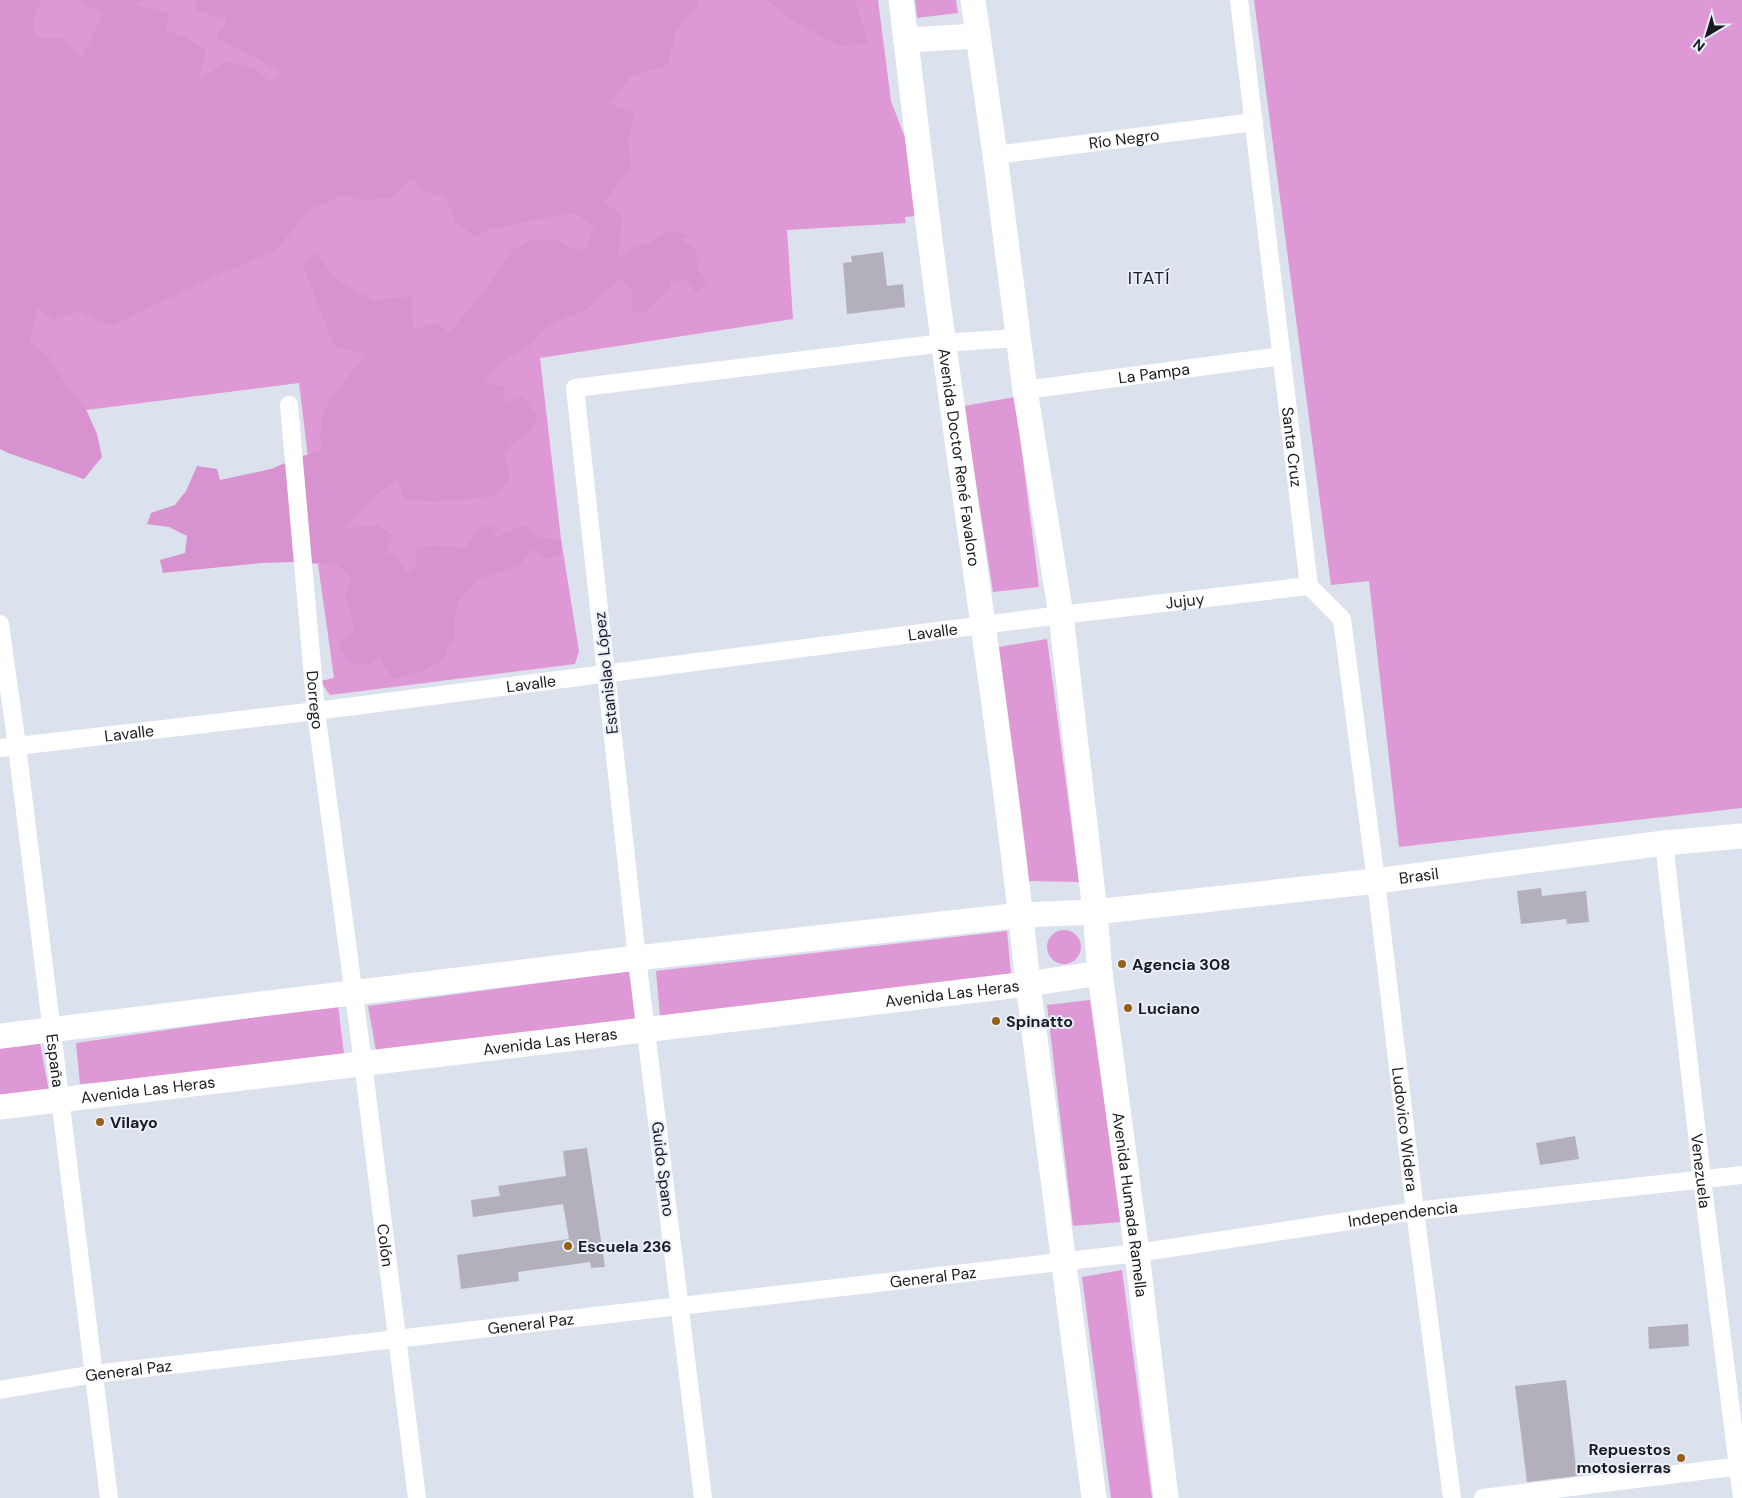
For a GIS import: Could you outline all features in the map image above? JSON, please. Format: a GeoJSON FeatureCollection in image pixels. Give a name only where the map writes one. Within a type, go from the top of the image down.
{"type":"FeatureCollection","features":[{"type":"Feature","properties":{"kind":"main road","name":"Avenida Doctor René Favaloro"},"geometry":{"type":"LineString","coordinates":[[901,0],[944,344],[1021,915]]}},
{"type":"Feature","properties":{"kind":"main road"},"geometry":{"type":"LineString","coordinates":[[0,1036],[637,958],[1021,915],[1095,912],[1061,615],[1024,390],[995,155],[973,0]]}},
{"type":"Feature","properties":{"kind":"main road"},"geometry":{"type":"LineString","coordinates":[[906,40],[978,36]]}},
{"type":"Feature","properties":{"kind":"main road","name":"Brasil"},"geometry":{"type":"LineString","coordinates":[[1095,912],[1376,881],[1664,843],[1742,836]]}},
{"type":"Feature","properties":{"kind":"main road","name":"Avenida Humada Ramella"},"geometry":{"type":"LineString","coordinates":[[1095,912],[1100,972],[1137,1253],[1166,1498]]}},
{"type":"Feature","properties":{"kind":"main road"},"geometry":{"type":"LineString","coordinates":[[1021,915],[1028,984],[1094,1498]]}},
{"type":"Feature","properties":{"kind":"main road","name":"Avenida Las Heras"},"geometry":{"type":"LineString","coordinates":[[0,1107],[1028,984],[1100,972]]}},
{"type":"Feature","properties":{"kind":"street","name":"Santa Cruz"},"geometry":{"type":"LineString","coordinates":[[1240,0],[1309,586]]}},
{"type":"Feature","properties":{"kind":"street","name":"Río Negro"},"geometry":{"type":"LineString","coordinates":[[995,155],[1254,122]]}},
{"type":"Feature","properties":{"kind":"street"},"geometry":{"type":"LineString","coordinates":[[944,344],[1017,338]]}},
{"type":"Feature","properties":{"kind":"street","name":"Estanislao López"},"geometry":{"type":"LineString","coordinates":[[637,958],[575,388],[944,344]]}},
{"type":"Feature","properties":{"kind":"street","name":"La Pampa"},"geometry":{"type":"LineString","coordinates":[[1024,390],[1282,356]]}},
{"type":"Feature","properties":{"kind":"street","name":"Dorrego"},"geometry":{"type":"LineString","coordinates":[[289,405],[316,711],[353,993]]}},
{"type":"Feature","properties":{"kind":"street"},"geometry":{"type":"LineString","coordinates":[[1309,586],[1342,620],[1376,881]]}},
{"type":"Feature","properties":{"kind":"street","name":"Jujuy"},"geometry":{"type":"LineString","coordinates":[[1061,615],[1309,586]]}},
{"type":"Feature","properties":{"kind":"street","name":"Lavalle"},"geometry":{"type":"LineString","coordinates":[[8,747],[316,711],[1061,615]]}},
{"type":"Feature","properties":{"kind":"street","name":"España"},"geometry":{"type":"LineString","coordinates":[[0,624],[8,747],[52,1030],[109,1498]]}},
{"type":"Feature","properties":{"kind":"street","name":"Venezuela"},"geometry":{"type":"LineString","coordinates":[[1664,843],[1702,1179],[1740,1466],[1742,1498]]}},
{"type":"Feature","properties":{"kind":"street","name":"Ludovico Widera"},"geometry":{"type":"LineString","coordinates":[[1376,881],[1415,1210],[1452,1498]]}},
{"type":"Feature","properties":{"kind":"street","name":"Guido Spano"},"geometry":{"type":"LineString","coordinates":[[637,958],[703,1498]]}},
{"type":"Feature","properties":{"kind":"street","name":"Colón"},"geometry":{"type":"LineString","coordinates":[[353,993],[417,1498]]}},
{"type":"Feature","properties":{"kind":"street","name":"Independencia"},"geometry":{"type":"LineString","coordinates":[[1063,1260],[1137,1253],[1415,1210],[1742,1175]]}},
{"type":"Feature","properties":{"kind":"street","name":"General Paz"},"geometry":{"type":"LineString","coordinates":[[0,1390],[94,1374],[1063,1260]]}},
{"type":"Feature","properties":{"kind":"street"},"geometry":{"type":"LineString","coordinates":[[1484,1498],[1740,1466]]}},
{"type":"Feature","properties":{"kind":"shaded area"},"geometry":{"type":"Polygon","coordinates":[[[0,0],[878,0],[891,101],[909,148],[916,216],[905,217],[906,223],[787,230],[793,319],[540,358],[561,539],[579,651],[575,664],[330,695],[320,681],[334,678],[318,564],[321,564],[299,383],[0,421],[0,0]]]}},
{"type":"Feature","properties":{"kind":"shaded area"},"geometry":{"type":"Polygon","coordinates":[[[0,0],[41,0],[33,22],[36,37],[65,39],[82,58],[103,14],[79,0],[141,0],[137,5],[169,12],[166,31],[185,37],[206,50],[198,81],[226,62],[254,67],[270,82],[282,73],[244,51],[216,39],[228,19],[195,11],[197,0],[699,0],[698,7],[676,30],[668,65],[631,76],[610,103],[634,112],[628,142],[631,168],[604,202],[622,216],[619,257],[635,246],[650,243],[668,232],[687,234],[683,242],[695,249],[698,269],[708,283],[696,293],[687,279],[670,282],[667,293],[656,300],[647,312],[633,311],[631,303],[633,292],[621,278],[586,310],[546,327],[528,348],[510,356],[491,372],[485,384],[504,386],[503,404],[522,396],[538,417],[530,431],[513,443],[504,453],[510,478],[495,496],[433,502],[404,498],[397,480],[372,498],[365,508],[342,528],[378,525],[393,536],[386,553],[397,556],[407,573],[417,567],[415,548],[434,546],[466,547],[480,527],[498,527],[492,538],[525,525],[540,538],[561,539],[561,553],[547,559],[532,549],[519,566],[476,581],[459,601],[455,618],[455,635],[442,660],[424,670],[393,679],[379,657],[370,665],[351,663],[340,649],[342,638],[355,631],[345,596],[352,578],[337,565],[293,562],[261,563],[163,573],[160,560],[185,553],[187,536],[169,527],[147,524],[151,513],[175,505],[186,491],[197,466],[217,469],[220,480],[271,469],[302,456],[322,451],[321,431],[324,412],[338,389],[366,354],[334,346],[302,263],[315,253],[337,280],[374,301],[412,296],[413,329],[438,323],[449,333],[486,289],[513,250],[530,241],[554,239],[573,249],[586,249],[594,228],[576,213],[542,218],[485,231],[475,236],[456,223],[446,198],[425,191],[411,179],[390,198],[359,200],[344,195],[309,209],[297,226],[274,251],[209,279],[111,326],[78,311],[54,320],[37,308],[30,341],[50,358],[62,379],[85,407],[97,434],[102,457],[84,479],[8,453],[0,449],[0,0]]]}},
{"type":"Feature","properties":{"kind":"shaded area"},"geometry":{"type":"Polygon","coordinates":[[[767,0],[855,0],[868,43],[841,46],[795,22],[767,0]]]}},
{"type":"Feature","properties":{"kind":"shaded area"},"geometry":{"type":"Polygon","coordinates":[[[915,0],[956,0],[958,13],[917,18],[915,0]]]}},
{"type":"Feature","properties":{"kind":"shaded area"},"geometry":{"type":"Polygon","coordinates":[[[1254,0],[1742,0],[1742,808],[1399,847],[1369,581],[1331,585],[1254,0]]]}},
{"type":"Feature","properties":{"kind":"shaded area"},"geometry":{"type":"Polygon","coordinates":[[[1015,397],[1039,587],[993,592],[964,406],[1015,397]]]}},
{"type":"Feature","properties":{"kind":"shaded area"},"geometry":{"type":"Polygon","coordinates":[[[1047,639],[1079,882],[1027,881],[999,647],[1047,639]]]}},
{"type":"Feature","properties":{"kind":"shaded area"},"geometry":{"type":"Polygon","coordinates":[[[1064,930],[1071,931],[1076,935],[1080,940],[1080,954],[1076,959],[1071,963],[1064,964],[1057,963],[1052,959],[1048,954],[1047,947],[1048,940],[1052,935],[1057,931],[1064,930]]]}},
{"type":"Feature","properties":{"kind":"shaded area"},"geometry":{"type":"Polygon","coordinates":[[[1007,931],[1011,974],[660,1016],[656,971],[1007,931]]]}},
{"type":"Feature","properties":{"kind":"shaded area"},"geometry":{"type":"Polygon","coordinates":[[[629,971],[635,1020],[376,1051],[368,1006],[629,971]]]}},
{"type":"Feature","properties":{"kind":"shaded area"},"geometry":{"type":"Polygon","coordinates":[[[1090,1000],[1121,1222],[1073,1226],[1047,1005],[1090,1000]]]}},
{"type":"Feature","properties":{"kind":"shaded area"},"geometry":{"type":"Polygon","coordinates":[[[338,1005],[344,1054],[343,1065],[80,1084],[76,1043],[338,1005]]]}},
{"type":"Feature","properties":{"kind":"shaded area"},"geometry":{"type":"Polygon","coordinates":[[[40,1043],[49,1091],[0,1097],[0,1049],[40,1043]]]}},
{"type":"Feature","properties":{"kind":"shaded area"},"geometry":{"type":"Polygon","coordinates":[[[1122,1270],[1152,1498],[1111,1498],[1082,1277],[1122,1270]]]}},
{"type":"Feature","properties":{"kind":"building"},"geometry":{"type":"Polygon","coordinates":[[[883,252],[887,286],[903,284],[905,307],[847,314],[843,263],[852,262],[851,256],[883,252]]]}},
{"type":"Feature","properties":{"kind":"building"},"geometry":{"type":"Polygon","coordinates":[[[1541,888],[1542,896],[1586,891],[1589,922],[1567,924],[1566,919],[1521,924],[1517,891],[1541,888]]]}},
{"type":"Feature","properties":{"kind":"building"},"geometry":{"type":"Polygon","coordinates":[[[1575,1136],[1579,1159],[1540,1165],[1536,1143],[1575,1136]]]}},
{"type":"Feature","properties":{"kind":"building"},"geometry":{"type":"Polygon","coordinates":[[[587,1148],[605,1267],[591,1268],[590,1262],[518,1272],[519,1281],[461,1289],[457,1255],[569,1239],[563,1204],[473,1217],[471,1200],[500,1196],[498,1186],[566,1176],[563,1151],[587,1148]]]}},
{"type":"Feature","properties":{"kind":"building"},"geometry":{"type":"Polygon","coordinates":[[[1688,1324],[1689,1346],[1649,1349],[1648,1327],[1688,1324]]]}},
{"type":"Feature","properties":{"kind":"building"},"geometry":{"type":"Polygon","coordinates":[[[1566,1380],[1577,1476],[1527,1482],[1515,1386],[1566,1380]]]}},
{"type":"Feature","properties":{"kind":"place","name":"Agencia 308"},"geometry":{"type":"Point","coordinates":[1122,964]}},
{"type":"Feature","properties":{"kind":"place","name":"Luciano"},"geometry":{"type":"Point","coordinates":[1128,1008]}},
{"type":"Feature","properties":{"kind":"place","name":"Spinatto"},"geometry":{"type":"Point","coordinates":[996,1021]}},
{"type":"Feature","properties":{"kind":"place","name":"Vilayo"},"geometry":{"type":"Point","coordinates":[100,1122]}},
{"type":"Feature","properties":{"kind":"place","name":"Escuela 236"},"geometry":{"type":"Point","coordinates":[568,1246]}},
{"type":"Feature","properties":{"kind":"place","name":"Repuestos motosierras"},"geometry":{"type":"Point","coordinates":[1681,1458]}},
{"type":"Feature","properties":{"kind":"district","name":"ITATÍ"},"geometry":{"type":"Point","coordinates":[1149,278]}}]}
